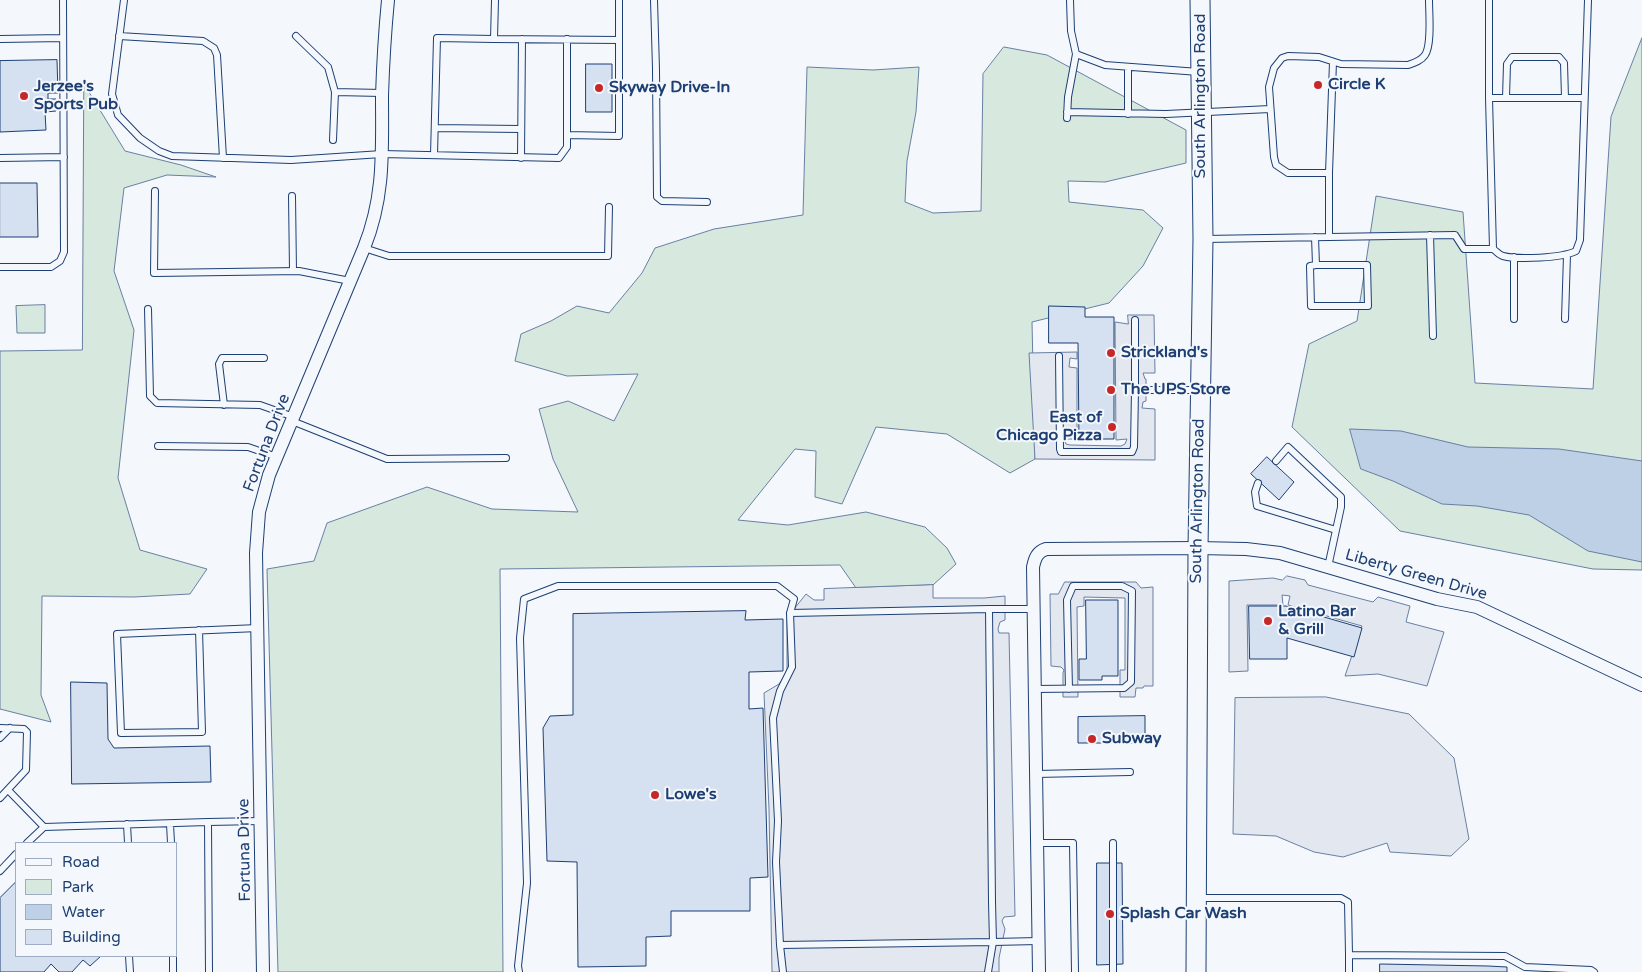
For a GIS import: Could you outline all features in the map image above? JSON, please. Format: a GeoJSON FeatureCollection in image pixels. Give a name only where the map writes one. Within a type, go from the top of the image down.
{"type":"FeatureCollection","features":[{"type":"Feature","properties":{"kind":"main road","name":"South Arlington Road"},"geometry":{"type":"LineString","coordinates":[[1196,972],[1198,548],[1203,240],[1200,0]]}},
{"type":"Feature","properties":{"kind":"street","name":"Fortuna Drive"},"geometry":{"type":"LineString","coordinates":[[263,972],[256,553],[258,520],[265,486],[364,248],[375,215],[381,185],[382,93],[388,0]]}},
{"type":"Feature","properties":{"kind":"street","name":"Liberty Green Drive"},"geometry":{"type":"LineString","coordinates":[[1034,609],[1033,567],[1040,551],[1046,549],[1198,548],[1246,549],[1280,553],[1437,600],[1478,607],[1642,685]]}},
{"type":"Feature","properties":{"kind":"street"},"geometry":{"type":"LineString","coordinates":[[1034,609],[1039,972]]}},
{"type":"Feature","properties":{"kind":"lane"},"geometry":{"type":"LineString","coordinates":[[0,267],[51,267],[60,261],[64,252],[63,0]]}},
{"type":"Feature","properties":{"kind":"lane"},"geometry":{"type":"LineString","coordinates":[[124,0],[112,94],[118,115],[140,138],[159,151],[172,156],[291,160],[382,154],[559,158],[567,147],[567,39]]}},
{"type":"Feature","properties":{"kind":"lane"},"geometry":{"type":"LineString","coordinates":[[494,39],[496,0]]}},
{"type":"Feature","properties":{"kind":"lane"},"geometry":{"type":"LineString","coordinates":[[567,135],[618,136],[619,0]]}},
{"type":"Feature","properties":{"kind":"lane"},"geometry":{"type":"LineString","coordinates":[[654,0],[657,197],[662,201],[707,202]]}},
{"type":"Feature","properties":{"kind":"lane"},"geometry":{"type":"LineString","coordinates":[[1070,0],[1071,32],[1076,54],[1068,97],[1067,115],[1166,114],[1270,109]]}},
{"type":"Feature","properties":{"kind":"lane"},"geometry":{"type":"LineString","coordinates":[[1329,173],[1288,173],[1276,165],[1269,87],[1274,68],[1282,58],[1288,56],[1319,57],[1341,64],[1357,65],[1408,65],[1415,63],[1426,54],[1428,45],[1429,0]]}},
{"type":"Feature","properties":{"kind":"lane"},"geometry":{"type":"LineString","coordinates":[[1489,0],[1489,98],[1493,249]]}},
{"type":"Feature","properties":{"kind":"lane"},"geometry":{"type":"LineString","coordinates":[[1203,240],[1455,235],[1464,249],[1493,249],[1501,255],[1514,257],[1567,256],[1576,251],[1580,240],[1584,98],[1588,47],[1588,0]]}},
{"type":"Feature","properties":{"kind":"lane"},"geometry":{"type":"LineString","coordinates":[[119,36],[203,41],[214,48],[217,56],[223,158]]}},
{"type":"Feature","properties":{"kind":"lane"},"geometry":{"type":"LineString","coordinates":[[296,36],[328,67],[335,92],[333,140]]}},
{"type":"Feature","properties":{"kind":"lane"},"geometry":{"type":"LineString","coordinates":[[0,39],[63,38]]}},
{"type":"Feature","properties":{"kind":"lane"},"geometry":{"type":"LineString","coordinates":[[434,155],[437,38],[619,40]]}},
{"type":"Feature","properties":{"kind":"lane"},"geometry":{"type":"LineString","coordinates":[[521,158],[522,39]]}},
{"type":"Feature","properties":{"kind":"lane"},"geometry":{"type":"LineString","coordinates":[[1076,54],[1105,65],[1200,72]]}},
{"type":"Feature","properties":{"kind":"lane"},"geometry":{"type":"LineString","coordinates":[[1506,98],[1507,64],[1512,57],[1559,57],[1564,64],[1566,98]]}},
{"type":"Feature","properties":{"kind":"lane"},"geometry":{"type":"LineString","coordinates":[[1329,237],[1333,62]]}},
{"type":"Feature","properties":{"kind":"lane"},"geometry":{"type":"LineString","coordinates":[[1128,67],[1128,114]]}},
{"type":"Feature","properties":{"kind":"lane"},"geometry":{"type":"LineString","coordinates":[[335,92],[382,93]]}},
{"type":"Feature","properties":{"kind":"lane"},"geometry":{"type":"LineString","coordinates":[[1489,98],[1584,98]]}},
{"type":"Feature","properties":{"kind":"lane"},"geometry":{"type":"LineString","coordinates":[[435,128],[520,129]]}},
{"type":"Feature","properties":{"kind":"lane"},"geometry":{"type":"LineString","coordinates":[[0,158],[64,157]]}},
{"type":"Feature","properties":{"kind":"lane"},"geometry":{"type":"LineString","coordinates":[[155,191],[154,272],[293,271],[350,281]]}},
{"type":"Feature","properties":{"kind":"lane"},"geometry":{"type":"LineString","coordinates":[[292,196],[293,271]]}},
{"type":"Feature","properties":{"kind":"lane"},"geometry":{"type":"LineString","coordinates":[[364,248],[389,256],[608,256],[609,207]]}},
{"type":"Feature","properties":{"kind":"lane"},"geometry":{"type":"LineString","coordinates":[[1430,235],[1433,336]]}},
{"type":"Feature","properties":{"kind":"lane"},"geometry":{"type":"LineString","coordinates":[[1314,237],[1316,266]]}},
{"type":"Feature","properties":{"kind":"lane"},"geometry":{"type":"LineString","coordinates":[[1565,319],[1567,256]]}},
{"type":"Feature","properties":{"kind":"lane"},"geometry":{"type":"LineString","coordinates":[[1514,257],[1514,319]]}},
{"type":"Feature","properties":{"kind":"lane"},"geometry":{"type":"LineString","coordinates":[[1366,265],[1368,306],[1312,306],[1310,266],[1316,266],[1366,265]]}},
{"type":"Feature","properties":{"kind":"lane"},"geometry":{"type":"LineString","coordinates":[[148,309],[150,396],[157,403],[260,404],[387,459],[506,458]]}},
{"type":"Feature","properties":{"kind":"lane"},"geometry":{"type":"LineString","coordinates":[[1059,356],[1061,452],[1132,452],[1134,447],[1136,320]]}},
{"type":"Feature","properties":{"kind":"lane"},"geometry":{"type":"LineString","coordinates":[[224,405],[219,364],[222,358],[264,358]]}},
{"type":"Feature","properties":{"kind":"lane"},"geometry":{"type":"LineString","coordinates":[[1135,390],[1200,390]]}},
{"type":"Feature","properties":{"kind":"lane"},"geometry":{"type":"LineString","coordinates":[[158,446],[248,447],[277,458]]}},
{"type":"Feature","properties":{"kind":"lane"},"geometry":{"type":"LineString","coordinates":[[1276,461],[1288,447],[1341,497],[1341,507],[1328,567]]}},
{"type":"Feature","properties":{"kind":"lane"},"geometry":{"type":"LineString","coordinates":[[1258,483],[1254,492],[1257,506],[1336,530]]}},
{"type":"Feature","properties":{"kind":"lane"},"geometry":{"type":"LineString","coordinates":[[519,972],[518,966],[527,883],[520,638],[524,600],[558,586],[777,586],[794,600],[790,613],[792,667],[780,691],[773,718],[778,821],[776,862],[783,972]]}},
{"type":"Feature","properties":{"kind":"lane"},"geometry":{"type":"LineString","coordinates":[[1035,689],[1069,689],[1124,688],[1131,682],[1132,591],[1122,586],[1073,586],[1067,600],[1069,689]]}},
{"type":"Feature","properties":{"kind":"lane"},"geometry":{"type":"LineString","coordinates":[[988,972],[993,942],[989,609]]}},
{"type":"Feature","properties":{"kind":"lane"},"geometry":{"type":"LineString","coordinates":[[790,613],[1034,609]]}},
{"type":"Feature","properties":{"kind":"lane"},"geometry":{"type":"LineString","coordinates":[[199,630],[202,732],[120,733],[117,634],[199,630],[258,628]]}},
{"type":"Feature","properties":{"kind":"lane"},"geometry":{"type":"LineString","coordinates":[[0,728],[27,730],[26,770],[0,798]]}},
{"type":"Feature","properties":{"kind":"lane"},"geometry":{"type":"LineString","coordinates":[[0,738],[10,728]]}},
{"type":"Feature","properties":{"kind":"lane"},"geometry":{"type":"LineString","coordinates":[[1036,774],[1130,772]]}},
{"type":"Feature","properties":{"kind":"lane"},"geometry":{"type":"LineString","coordinates":[[8,790],[44,827]]}},
{"type":"Feature","properties":{"kind":"lane"},"geometry":{"type":"LineString","coordinates":[[30,842],[44,827],[261,821]]}},
{"type":"Feature","properties":{"kind":"lane"},"geometry":{"type":"LineString","coordinates":[[208,822],[209,972]]}},
{"type":"Feature","properties":{"kind":"lane"},"geometry":{"type":"LineString","coordinates":[[127,824],[128,842]]}},
{"type":"Feature","properties":{"kind":"lane"},"geometry":{"type":"LineString","coordinates":[[170,824],[171,842]]}},
{"type":"Feature","properties":{"kind":"lane"},"geometry":{"type":"LineString","coordinates":[[1037,843],[1073,843],[1075,972]]}},
{"type":"Feature","properties":{"kind":"lane"},"geometry":{"type":"LineString","coordinates":[[1112,972],[1113,843]]}},
{"type":"Feature","properties":{"kind":"lane"},"geometry":{"type":"LineString","coordinates":[[0,871],[15,855]]}},
{"type":"Feature","properties":{"kind":"lane"},"geometry":{"type":"LineString","coordinates":[[1195,898],[1341,898],[1348,902],[1350,972]]}},
{"type":"Feature","properties":{"kind":"lane"},"geometry":{"type":"LineString","coordinates":[[780,945],[1038,941]]}},
{"type":"Feature","properties":{"kind":"lane"},"geometry":{"type":"LineString","coordinates":[[1349,955],[1505,956],[1525,969],[1591,970],[1594,972]]}},
{"type":"Feature","properties":{"kind":"lane"},"geometry":{"type":"LineString","coordinates":[[129,957],[130,972]]}},
{"type":"Feature","properties":{"kind":"lane"},"geometry":{"type":"LineString","coordinates":[[173,957],[173,972]]}},
{"type":"Feature","properties":{"kind":"green space"},"geometry":{"type":"Polygon","coordinates":[[[1642,38],[1642,570],[1593,569],[1400,531],[1292,427],[1309,344],[1357,321],[1376,196],[1463,212],[1475,383],[1593,389],[1611,117],[1642,38]]]}},
{"type":"Feature","properties":{"kind":"green space"},"geometry":{"type":"Polygon","coordinates":[[[1004,47],[1047,55],[1186,130],[1186,163],[1105,182],[1068,181],[1069,202],[1143,210],[1163,228],[1143,266],[1109,303],[1032,322],[1035,459],[1010,473],[947,434],[876,427],[842,504],[815,497],[816,451],[795,449],[738,520],[788,525],[866,512],[925,527],[947,548],[956,564],[933,585],[856,588],[840,565],[500,569],[503,972],[278,972],[267,569],[314,561],[327,523],[427,487],[492,509],[578,512],[553,459],[539,409],[568,401],[614,421],[638,374],[567,376],[515,361],[521,334],[551,321],[577,306],[609,313],[642,273],[655,248],[714,229],[803,215],[807,67],[873,70],[919,67],[916,112],[907,161],[905,202],[933,213],[981,211],[983,74],[1004,47]]]}},
{"type":"Feature","properties":{"kind":"green space"},"geometry":{"type":"Polygon","coordinates":[[[84,84],[125,151],[181,165],[216,177],[167,175],[124,188],[114,271],[134,330],[118,478],[140,550],[207,569],[190,594],[134,597],[42,596],[41,695],[51,722],[0,709],[0,351],[82,350],[84,84]]]}},
{"type":"Feature","properties":{"kind":"green space"},"geometry":{"type":"Polygon","coordinates":[[[45,305],[45,333],[17,333],[16,306],[45,305]]]}},
{"type":"Feature","properties":{"kind":"shaded area"},"geometry":{"type":"Polygon","coordinates":[[[1128,315],[1154,315],[1155,373],[1143,373],[1146,379],[1146,401],[1143,402],[1142,408],[1155,409],[1155,460],[1035,459],[1029,353],[1077,352],[1077,359],[1070,358],[1069,367],[1077,368],[1077,439],[1064,439],[1066,444],[1121,446],[1125,444],[1127,439],[1116,440],[1115,322],[1128,324],[1128,315]]]}},
{"type":"Feature","properties":{"kind":"shaded area"},"geometry":{"type":"Polygon","coordinates":[[[1287,576],[1305,580],[1308,585],[1373,602],[1378,597],[1410,606],[1406,622],[1444,632],[1427,686],[1378,674],[1345,676],[1362,626],[1288,605],[1290,596],[1282,595],[1283,605],[1247,605],[1248,671],[1229,672],[1229,581],[1273,578],[1282,580],[1287,576]]]}},
{"type":"Feature","properties":{"kind":"shaded area"},"geometry":{"type":"Polygon","coordinates":[[[1065,582],[1136,582],[1141,588],[1153,587],[1153,686],[1136,688],[1135,697],[1120,697],[1120,670],[1125,670],[1125,598],[1084,597],[1084,606],[1077,607],[1078,697],[1063,697],[1064,670],[1061,667],[1051,666],[1050,594],[1058,594],[1065,582]]]}},
{"type":"Feature","properties":{"kind":"shaded area"},"geometry":{"type":"Polygon","coordinates":[[[933,585],[933,598],[1005,596],[1005,620],[1000,622],[998,629],[999,633],[1009,633],[1015,916],[1004,917],[1002,921],[1005,929],[999,958],[999,972],[772,972],[769,809],[764,693],[779,684],[787,673],[787,618],[806,594],[814,600],[824,600],[824,589],[933,585]]]}},
{"type":"Feature","properties":{"kind":"shaded area"},"geometry":{"type":"Polygon","coordinates":[[[1326,697],[1409,714],[1454,758],[1469,839],[1451,856],[1390,852],[1387,843],[1343,857],[1314,852],[1276,836],[1233,834],[1235,698],[1326,697]]]}},
{"type":"Feature","properties":{"kind":"water"},"geometry":{"type":"Polygon","coordinates":[[[1350,429],[1401,431],[1468,447],[1559,449],[1642,461],[1642,562],[1588,551],[1529,515],[1477,506],[1442,504],[1393,481],[1361,469],[1350,429]]]}},
{"type":"Feature","properties":{"kind":"building","name":"Jerzee's Sports Pub"},"geometry":{"type":"Polygon","coordinates":[[[57,60],[58,93],[48,93],[48,99],[56,99],[56,111],[45,112],[46,130],[0,132],[0,61],[57,60]]]}},
{"type":"Feature","properties":{"kind":"building","name":"Skyway Drive-In"},"geometry":{"type":"Polygon","coordinates":[[[586,64],[612,64],[612,112],[586,112],[586,64]]]}},
{"type":"Feature","properties":{"kind":"building"},"geometry":{"type":"Polygon","coordinates":[[[0,183],[37,183],[38,237],[0,237],[0,183]]]}},
{"type":"Feature","properties":{"kind":"building"},"geometry":{"type":"Polygon","coordinates":[[[1049,306],[1085,307],[1085,317],[1114,317],[1114,439],[1079,439],[1078,343],[1049,343],[1049,306]]]}},
{"type":"Feature","properties":{"kind":"building"},"geometry":{"type":"Polygon","coordinates":[[[1267,457],[1294,482],[1279,500],[1251,474],[1267,457]]]}},
{"type":"Feature","properties":{"kind":"building"},"geometry":{"type":"Polygon","coordinates":[[[1086,600],[1118,600],[1118,676],[1102,676],[1102,680],[1079,680],[1079,659],[1086,659],[1086,600]]]}},
{"type":"Feature","properties":{"kind":"building"},"geometry":{"type":"Polygon","coordinates":[[[1249,606],[1286,606],[1362,628],[1354,657],[1287,638],[1287,659],[1250,659],[1249,606]]]}},
{"type":"Feature","properties":{"kind":"building","name":"Lowe's"},"geometry":{"type":"Polygon","coordinates":[[[746,611],[745,620],[783,619],[783,671],[749,672],[749,709],[763,708],[768,877],[750,878],[750,911],[671,911],[671,936],[646,937],[646,966],[578,967],[577,862],[547,861],[543,728],[550,716],[573,715],[573,614],[746,611]]]}},
{"type":"Feature","properties":{"kind":"building"},"geometry":{"type":"Polygon","coordinates":[[[71,682],[107,683],[108,739],[114,748],[210,746],[211,782],[72,784],[71,682]]]}},
{"type":"Feature","properties":{"kind":"building"},"geometry":{"type":"Polygon","coordinates":[[[1145,716],[1145,743],[1078,743],[1078,717],[1145,716]]]}},
{"type":"Feature","properties":{"kind":"building","name":"Splash Car Wash"},"geometry":{"type":"Polygon","coordinates":[[[1097,863],[1122,863],[1123,964],[1097,965],[1097,863]]]}},
{"type":"Feature","properties":{"kind":"building"},"geometry":{"type":"Polygon","coordinates":[[[15,883],[15,957],[100,957],[90,966],[83,960],[72,972],[59,972],[51,964],[44,972],[0,972],[0,898],[15,883]]]}},
{"type":"Feature","properties":{"kind":"building"},"geometry":{"type":"Polygon","coordinates":[[[1380,964],[1507,967],[1507,972],[1380,972],[1380,964]]]}},
{"type":"Feature","properties":{"kind":"place","name":"Circle K"},"geometry":{"type":"Point","coordinates":[1318,85]}},
{"type":"Feature","properties":{"kind":"place","name":"Skyway Drive-In"},"geometry":{"type":"Point","coordinates":[599,88]}},
{"type":"Feature","properties":{"kind":"place","name":"Jerzee's Sports Pub"},"geometry":{"type":"Point","coordinates":[24,96]}},
{"type":"Feature","properties":{"kind":"place","name":"Strickland's"},"geometry":{"type":"Point","coordinates":[1111,353]}},
{"type":"Feature","properties":{"kind":"place","name":"The UPS Store"},"geometry":{"type":"Point","coordinates":[1111,390]}},
{"type":"Feature","properties":{"kind":"place","name":"East of Chicago Pizza"},"geometry":{"type":"Point","coordinates":[1112,427]}},
{"type":"Feature","properties":{"kind":"place","name":"Latino Bar & Grill"},"geometry":{"type":"Point","coordinates":[1268,621]}},
{"type":"Feature","properties":{"kind":"place","name":"Subway"},"geometry":{"type":"Point","coordinates":[1092,739]}},
{"type":"Feature","properties":{"kind":"place","name":"Lowe's"},"geometry":{"type":"Point","coordinates":[655,795]}},
{"type":"Feature","properties":{"kind":"place","name":"Splash Car Wash"},"geometry":{"type":"Point","coordinates":[1110,914]}}]}
